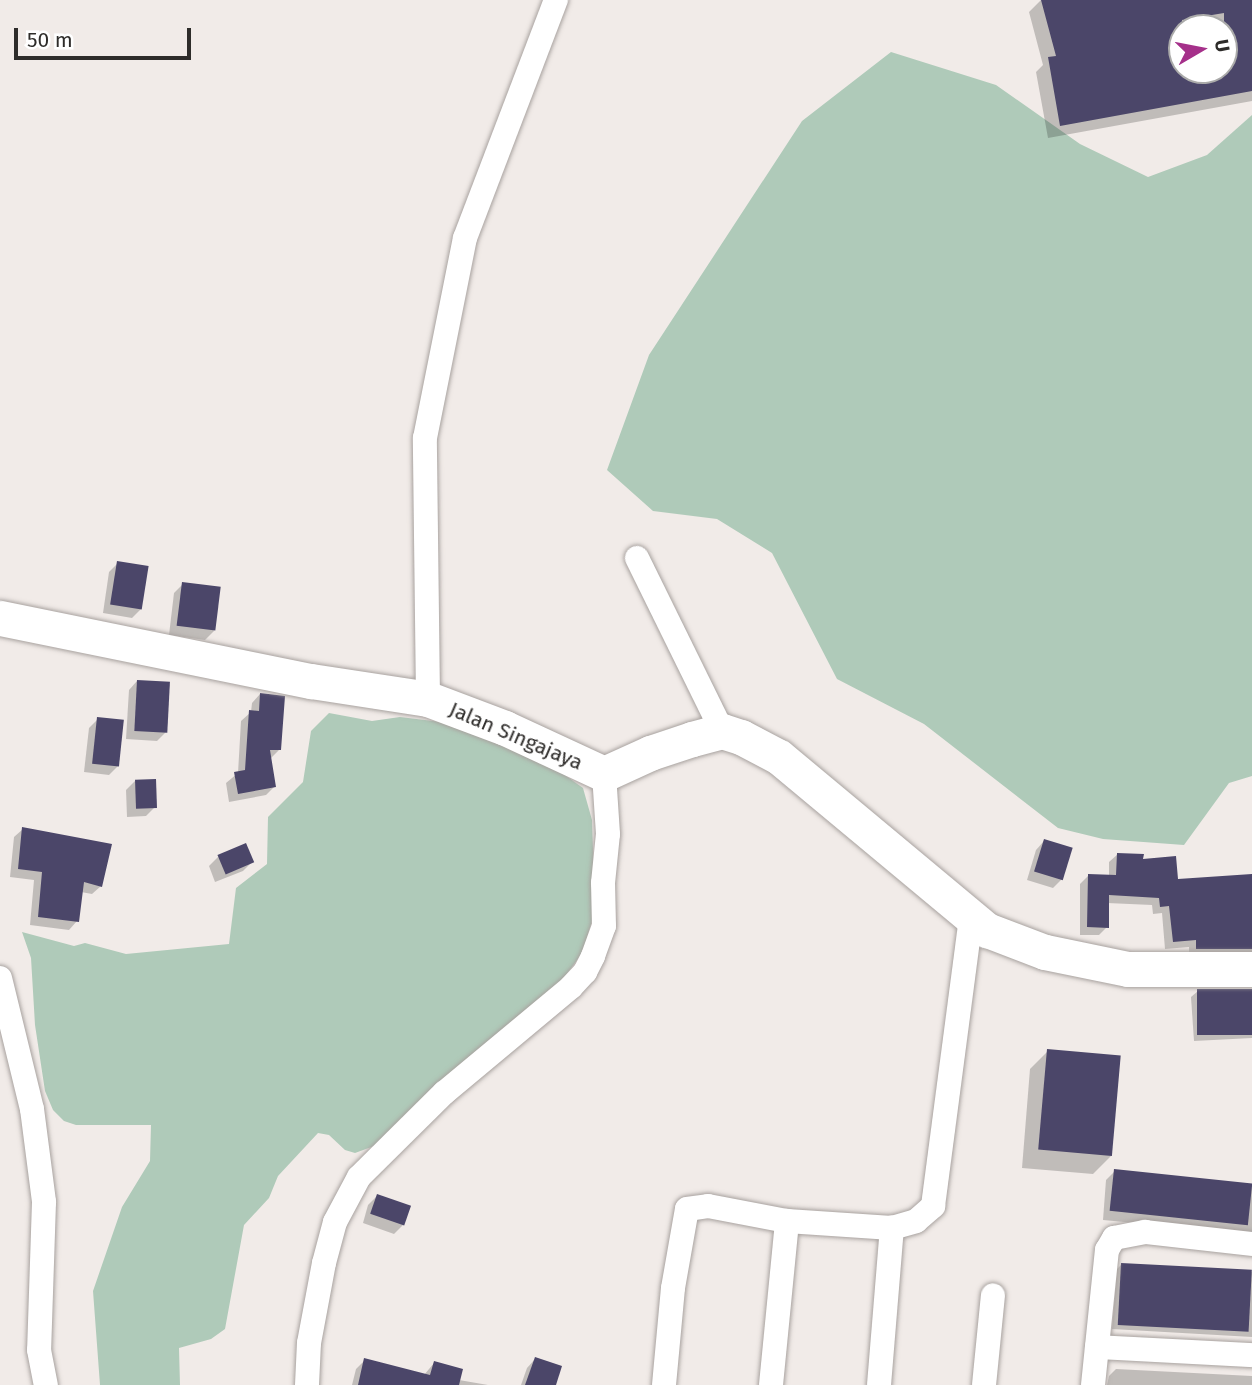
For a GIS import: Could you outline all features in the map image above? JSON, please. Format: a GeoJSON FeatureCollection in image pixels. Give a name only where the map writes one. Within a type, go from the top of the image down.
{"type":"FeatureCollection","features":[{"type":"Feature","properties":{"kind":"street"},"geometry":{"type":"LineString","coordinates":[[428,699],[425,438],[465,238],[556,0]]}},
{"type":"Feature","properties":{"kind":"street"},"geometry":{"type":"LineString","coordinates":[[637,558],[722,732],[741,737],[779,757],[987,930],[1045,952],[1128,969],[1252,969]]}},
{"type":"Feature","properties":{"kind":"street","name":"Jalan Singajaya"},"geometry":{"type":"LineString","coordinates":[[2,626],[428,699],[505,729],[604,774],[650,753],[722,732]]}},
{"type":"Feature","properties":{"kind":"street"},"geometry":{"type":"LineString","coordinates":[[307,1385],[309,1343],[324,1263],[335,1222],[359,1177],[444,1093],[571,987],[589,964],[604,926],[603,883],[608,834],[604,774]]}},
{"type":"Feature","properties":{"kind":"street"},"geometry":{"type":"LineString","coordinates":[[664,1385],[673,1288],[687,1209],[708,1206],[786,1221],[892,1228],[916,1221],[933,1206],[971,918]]}},
{"type":"Feature","properties":{"kind":"street"},"geometry":{"type":"LineString","coordinates":[[0,978],[32,1110],[44,1202],[39,1350],[46,1385]]}},
{"type":"Feature","properties":{"kind":"street"},"geometry":{"type":"LineString","coordinates":[[771,1385],[786,1221]]}},
{"type":"Feature","properties":{"kind":"street"},"geometry":{"type":"LineString","coordinates":[[878,1385],[892,1228]]}},
{"type":"Feature","properties":{"kind":"street"},"geometry":{"type":"LineString","coordinates":[[1093,1385],[1107,1250],[1114,1238],[1145,1232],[1252,1244]]}},
{"type":"Feature","properties":{"kind":"street"},"geometry":{"type":"LineString","coordinates":[[984,1385],[993,1295]]}},
{"type":"Feature","properties":{"kind":"street"},"geometry":{"type":"LineString","coordinates":[[1097,1347],[1252,1355]]}},
{"type":"Feature","properties":{"kind":"green space"},"geometry":{"type":"Polygon","coordinates":[[[891,52],[996,85],[1080,144],[1148,177],[1207,155],[1252,115],[1252,776],[1229,783],[1184,845],[1103,839],[1058,828],[924,724],[837,679],[772,553],[717,519],[653,511],[607,470],[649,355],[802,121],[891,52]]]}},
{"type":"Feature","properties":{"kind":"green space"},"geometry":{"type":"Polygon","coordinates":[[[329,713],[372,721],[400,717],[441,722],[538,756],[583,788],[592,820],[595,910],[583,952],[563,979],[385,1142],[355,1153],[345,1150],[329,1135],[318,1133],[278,1176],[269,1198],[244,1225],[225,1329],[211,1339],[179,1348],[180,1385],[100,1385],[93,1291],[122,1207],[150,1161],[151,1125],[76,1125],[64,1121],[53,1110],[45,1091],[35,1025],[31,958],[22,932],[74,946],[85,943],[126,954],[229,944],[236,888],[267,864],[268,817],[303,782],[311,731],[329,713]]]}},
{"type":"Feature","properties":{"kind":"building"},"geometry":{"type":"Polygon","coordinates":[[[1041,0],[1252,0],[1252,91],[1060,126],[1048,57],[1056,56],[1041,0]]]}},
{"type":"Feature","properties":{"kind":"building"},"geometry":{"type":"Polygon","coordinates":[[[117,561],[149,566],[142,609],[110,604],[117,561]]]}},
{"type":"Feature","properties":{"kind":"building"},"geometry":{"type":"Polygon","coordinates":[[[182,582],[221,587],[215,630],[177,626],[182,582]]]}},
{"type":"Feature","properties":{"kind":"building"},"geometry":{"type":"Polygon","coordinates":[[[137,680],[170,682],[167,733],[134,731],[137,680]]]}},
{"type":"Feature","properties":{"kind":"building"},"geometry":{"type":"Polygon","coordinates":[[[260,693],[285,696],[281,750],[270,750],[276,787],[238,794],[234,772],[245,770],[249,710],[259,711],[260,693]]]}},
{"type":"Feature","properties":{"kind":"building"},"geometry":{"type":"Polygon","coordinates":[[[97,717],[124,720],[119,767],[92,764],[97,717]]]}},
{"type":"Feature","properties":{"kind":"building"},"geometry":{"type":"Polygon","coordinates":[[[156,779],[157,808],[136,809],[135,780],[156,779]]]}},
{"type":"Feature","properties":{"kind":"building"},"geometry":{"type":"Polygon","coordinates":[[[22,827],[112,844],[102,887],[84,882],[79,922],[38,917],[42,872],[18,869],[22,827]]]}},
{"type":"Feature","properties":{"kind":"building"},"geometry":{"type":"Polygon","coordinates":[[[1044,839],[1073,848],[1063,880],[1034,872],[1044,839]]]}},
{"type":"Feature","properties":{"kind":"building"},"geometry":{"type":"Polygon","coordinates":[[[246,843],[254,862],[226,874],[217,855],[246,843]]]}},
{"type":"Feature","properties":{"kind":"building"},"geometry":{"type":"Polygon","coordinates":[[[1117,853],[1144,854],[1143,859],[1176,856],[1178,879],[1252,874],[1252,949],[1196,949],[1196,940],[1173,942],[1169,906],[1160,907],[1159,898],[1109,895],[1109,928],[1087,927],[1088,874],[1116,875],[1117,853]]]}},
{"type":"Feature","properties":{"kind":"building"},"geometry":{"type":"Polygon","coordinates":[[[1197,989],[1252,989],[1252,1035],[1197,1035],[1197,989]]]}},
{"type":"Feature","properties":{"kind":"building"},"geometry":{"type":"Polygon","coordinates":[[[1047,1049],[1121,1055],[1112,1156],[1038,1150],[1047,1049]]]}},
{"type":"Feature","properties":{"kind":"building"},"geometry":{"type":"Polygon","coordinates":[[[1114,1169],[1252,1184],[1248,1225],[1110,1211],[1114,1169]]]}},
{"type":"Feature","properties":{"kind":"building"},"geometry":{"type":"Polygon","coordinates":[[[377,1194],[411,1206],[404,1226],[370,1214],[377,1194]]]}},
{"type":"Feature","properties":{"kind":"building"},"geometry":{"type":"Polygon","coordinates":[[[1121,1263],[1252,1270],[1249,1332],[1118,1325],[1121,1263]]]}},
{"type":"Feature","properties":{"kind":"building"},"geometry":{"type":"Polygon","coordinates":[[[535,1357],[562,1366],[556,1385],[525,1385],[535,1357]]]}},
{"type":"Feature","properties":{"kind":"building"},"geometry":{"type":"Polygon","coordinates":[[[364,1358],[430,1375],[434,1361],[463,1369],[459,1385],[358,1385],[364,1358]]]}}]}
